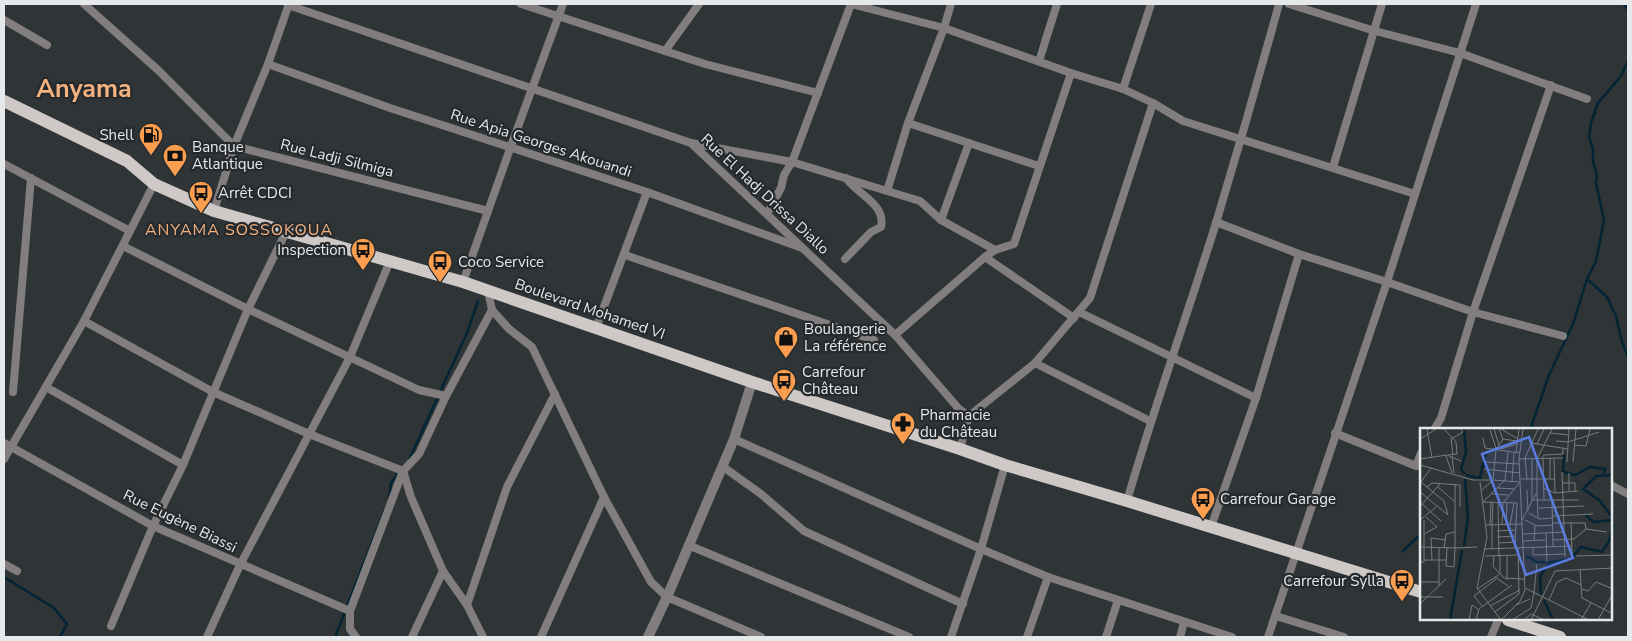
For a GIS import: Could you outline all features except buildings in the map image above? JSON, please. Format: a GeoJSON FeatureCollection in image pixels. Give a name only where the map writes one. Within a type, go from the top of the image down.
{"type":"FeatureCollection","features":[{"type":"Feature","properties":{"kind":"main road","name":"Boulevard Mohamed VI"},"geometry":{"type":"LineString","coordinates":[[4,100],[126,161],[154,184],[214,210],[463,282],[752,382],[960,449],[1005,466],[1126,501],[1420,592]]}},
{"type":"Feature","properties":{"kind":"main road"},"geometry":{"type":"LineString","coordinates":[[1511,621],[1560,637]]}},
{"type":"Feature","properties":{"kind":"street"},"geometry":{"type":"LineString","coordinates":[[84,4],[158,70],[234,146]]}},
{"type":"Feature","properties":{"kind":"street"},"geometry":{"type":"LineString","coordinates":[[214,210],[234,146],[268,64],[289,4]]}},
{"type":"Feature","properties":{"kind":"street","name":"Rue El Hadj Drissa Diallo"},"geometry":{"type":"LineString","coordinates":[[289,4],[532,90],[692,143],[895,335],[959,409],[969,416]]}},
{"type":"Feature","properties":{"kind":"street"},"geometry":{"type":"LineString","coordinates":[[522,4],[705,64],[818,93]]}},
{"type":"Feature","properties":{"kind":"street"},"geometry":{"type":"LineString","coordinates":[[463,282],[510,146],[563,4]]}},
{"type":"Feature","properties":{"kind":"street"},"geometry":{"type":"LineString","coordinates":[[665,51],[699,4]]}},
{"type":"Feature","properties":{"kind":"street"},"geometry":{"type":"LineString","coordinates":[[767,214],[781,188],[784,175],[792,162],[851,4],[944,28],[1071,73],[1123,89],[1183,120],[1415,194]]}},
{"type":"Feature","properties":{"kind":"street"},"geometry":{"type":"LineString","coordinates":[[886,191],[908,123],[944,28],[951,4]]}},
{"type":"Feature","properties":{"kind":"street"},"geometry":{"type":"LineString","coordinates":[[1039,61],[1057,4]]}},
{"type":"Feature","properties":{"kind":"street"},"geometry":{"type":"LineString","coordinates":[[1123,89],[1151,4]]}},
{"type":"Feature","properties":{"kind":"street"},"geometry":{"type":"LineString","coordinates":[[1126,501],[1150,421],[1216,222],[1279,4]]}},
{"type":"Feature","properties":{"kind":"street"},"geometry":{"type":"LineString","coordinates":[[1289,4],[1375,31],[1460,53],[1587,99]]}},
{"type":"Feature","properties":{"kind":"street"},"geometry":{"type":"LineString","coordinates":[[1333,168],[1382,4]]}},
{"type":"Feature","properties":{"kind":"street"},"geometry":{"type":"LineString","coordinates":[[1268,637],[1387,282],[1476,4]]}},
{"type":"Feature","properties":{"kind":"street"},"geometry":{"type":"LineString","coordinates":[[4,20],[47,45]]}},
{"type":"Feature","properties":{"kind":"street","name":"Rue Apia Georges Akouandi"},"geometry":{"type":"LineString","coordinates":[[268,64],[390,108],[647,192],[805,250]]}},
{"type":"Feature","properties":{"kind":"street"},"geometry":{"type":"LineString","coordinates":[[895,335],[985,257],[995,250],[1014,244],[1071,73]]}},
{"type":"Feature","properties":{"kind":"street"},"geometry":{"type":"LineString","coordinates":[[1435,428],[1441,418],[1473,312],[1551,85]]}},
{"type":"Feature","properties":{"kind":"street"},"geometry":{"type":"LineString","coordinates":[[960,449],[969,416],[1035,363],[1090,298],[1153,103]]}},
{"type":"Feature","properties":{"kind":"street"},"geometry":{"type":"LineString","coordinates":[[908,123],[1039,166]]}},
{"type":"Feature","properties":{"kind":"street"},"geometry":{"type":"LineString","coordinates":[[692,143],[792,162],[920,201],[941,220],[995,250]]}},
{"type":"Feature","properties":{"kind":"street"},"geometry":{"type":"LineString","coordinates":[[941,220],[969,143]]}},
{"type":"Feature","properties":{"kind":"street","name":"Rue Ladji Silmiga"},"geometry":{"type":"LineString","coordinates":[[234,146],[488,211]]}},
{"type":"Feature","properties":{"kind":"street"},"geometry":{"type":"LineString","coordinates":[[4,164],[130,231]]}},
{"type":"Feature","properties":{"kind":"street"},"geometry":{"type":"LineString","coordinates":[[13,392],[31,178]]}},
{"type":"Feature","properties":{"kind":"street"},"geometry":{"type":"LineString","coordinates":[[845,259],[871,232],[881,227],[882,221],[875,204],[852,187],[846,178]]}},
{"type":"Feature","properties":{"kind":"street"},"geometry":{"type":"LineString","coordinates":[[4,459],[7,445],[46,387],[84,321],[154,184]]}},
{"type":"Feature","properties":{"kind":"street"},"geometry":{"type":"LineString","coordinates":[[596,328],[647,192]]}},
{"type":"Feature","properties":{"kind":"street"},"geometry":{"type":"LineString","coordinates":[[1216,222],[1299,254],[1473,312],[1563,336]]}},
{"type":"Feature","properties":{"kind":"street"},"geometry":{"type":"LineString","coordinates":[[111,626],[152,526],[183,465],[248,310],[286,232]]}},
{"type":"Feature","properties":{"kind":"street"},"geometry":{"type":"LineString","coordinates":[[123,246],[248,310],[419,390],[446,396]]}},
{"type":"Feature","properties":{"kind":"street"},"geometry":{"type":"LineString","coordinates":[[1211,527],[1256,398],[1299,254]]}},
{"type":"Feature","properties":{"kind":"street"},"geometry":{"type":"LineString","coordinates":[[624,255],[874,340]]}},
{"type":"Feature","properties":{"kind":"street"},"geometry":{"type":"LineString","coordinates":[[985,257],[1076,315],[1256,398]]}},
{"type":"Feature","properties":{"kind":"street"},"geometry":{"type":"LineString","coordinates":[[207,637],[240,565],[350,357],[390,261]]}},
{"type":"Feature","properties":{"kind":"street"},"geometry":{"type":"LineString","coordinates":[[488,291],[492,310],[509,329],[532,347],[604,497],[651,582],[667,597],[761,637]]}},
{"type":"Feature","properties":{"kind":"street"},"geometry":{"type":"LineString","coordinates":[[346,637],[350,629],[350,611],[403,471],[419,454],[446,396],[492,310]]}},
{"type":"Feature","properties":{"kind":"street"},"geometry":{"type":"LineString","coordinates":[[84,321],[213,392],[309,434],[403,471]]}},
{"type":"Feature","properties":{"kind":"street"},"geometry":{"type":"LineString","coordinates":[[1035,363],[1150,421]]}},
{"type":"Feature","properties":{"kind":"street"},"geometry":{"type":"LineString","coordinates":[[648,637],[734,439],[752,382]]}},
{"type":"Feature","properties":{"kind":"street"},"geometry":{"type":"LineString","coordinates":[[46,387],[183,465]]}},
{"type":"Feature","properties":{"kind":"street"},"geometry":{"type":"LineString","coordinates":[[467,605],[507,487],[555,394]]}},
{"type":"Feature","properties":{"kind":"street"},"geometry":{"type":"LineString","coordinates":[[1335,433],[1416,466],[1420,456]]}},
{"type":"Feature","properties":{"kind":"street"},"geometry":{"type":"LineString","coordinates":[[734,439],[1048,577],[1232,637]]}},
{"type":"Feature","properties":{"kind":"street","name":"Rue Eugène Biassi"},"geometry":{"type":"LineString","coordinates":[[7,445],[152,526],[350,611]]}},
{"type":"Feature","properties":{"kind":"street"},"geometry":{"type":"LineString","coordinates":[[722,466],[761,494],[804,531],[963,604]]}},
{"type":"Feature","properties":{"kind":"street"},"geometry":{"type":"LineString","coordinates":[[951,637],[981,549],[1005,466]]}},
{"type":"Feature","properties":{"kind":"street"},"geometry":{"type":"LineString","coordinates":[[403,471],[411,497],[443,571],[467,605],[483,637]]}},
{"type":"Feature","properties":{"kind":"street"},"geometry":{"type":"LineString","coordinates":[[1612,486],[1628,494]]}},
{"type":"Feature","properties":{"kind":"street"},"geometry":{"type":"LineString","coordinates":[[541,637],[604,497]]}},
{"type":"Feature","properties":{"kind":"street"},"geometry":{"type":"LineString","coordinates":[[688,545],[909,637]]}},
{"type":"Feature","properties":{"kind":"street"},"geometry":{"type":"LineString","coordinates":[[4,564],[17,571]]}},
{"type":"Feature","properties":{"kind":"street"},"geometry":{"type":"LineString","coordinates":[[412,637],[443,571]]}},
{"type":"Feature","properties":{"kind":"street"},"geometry":{"type":"LineString","coordinates":[[1027,637],[1048,577]]}},
{"type":"Feature","properties":{"kind":"street"},"geometry":{"type":"LineString","coordinates":[[1106,637],[1118,600]]}},
{"type":"Feature","properties":{"kind":"street"},"geometry":{"type":"LineString","coordinates":[[1276,616],[1344,637]]}},
{"type":"Feature","properties":{"kind":"street"},"geometry":{"type":"LineString","coordinates":[[1491,637],[1498,621]]}},
{"type":"Feature","properties":{"kind":"street"},"geometry":{"type":"LineString","coordinates":[[1180,637],[1184,622]]}},
{"type":"Feature","properties":{"kind":"street"},"geometry":{"type":"LineString","coordinates":[[350,629],[356,637]]}},
{"type":"Feature","properties":{"kind":"waterway"},"geometry":{"type":"LineString","coordinates":[[1624,4],[1628,10]]}},
{"type":"Feature","properties":{"kind":"waterway"},"geometry":{"type":"LineString","coordinates":[[1037,55],[1041,43]]}},
{"type":"Feature","properties":{"kind":"waterway"},"geometry":{"type":"LineString","coordinates":[[1628,61],[1621,76],[1598,103],[1591,123],[1589,137],[1593,149],[1593,162],[1597,175],[1596,183],[1604,220],[1596,261],[1587,279],[1607,297],[1616,316],[1622,342],[1628,357]]}},
{"type":"Feature","properties":{"kind":"waterway"},"geometry":{"type":"LineString","coordinates":[[1531,428],[1549,375],[1573,324],[1587,279]]}},
{"type":"Feature","properties":{"kind":"waterway"},"geometry":{"type":"LineString","coordinates":[[409,460],[467,333],[478,301]]}},
{"type":"Feature","properties":{"kind":"waterway"},"geometry":{"type":"LineString","coordinates":[[389,499],[391,483],[399,472]]}},
{"type":"Feature","properties":{"kind":"waterway"},"geometry":{"type":"LineString","coordinates":[[335,637],[385,509]]}},
{"type":"Feature","properties":{"kind":"waterway"},"geometry":{"type":"LineString","coordinates":[[1403,551],[1420,535]]}},
{"type":"Feature","properties":{"kind":"waterway"},"geometry":{"type":"LineString","coordinates":[[4,577],[54,608],[67,624],[60,637]]}},
{"type":"Feature","properties":{"kind":"place","name":"Shell"},"geometry":{"type":"Point","coordinates":[151,156]}},
{"type":"Feature","properties":{"kind":"place","name":"Banque Atlantique"},"geometry":{"type":"Point","coordinates":[175,177]}},
{"type":"Feature","properties":{"kind":"place","name":"Arrêt CDCI"},"geometry":{"type":"Point","coordinates":[201,214]}},
{"type":"Feature","properties":{"kind":"place","name":"Inspection"},"geometry":{"type":"Point","coordinates":[363,271]}},
{"type":"Feature","properties":{"kind":"place","name":"Coco Service"},"geometry":{"type":"Point","coordinates":[440,283]}},
{"type":"Feature","properties":{"kind":"place","name":"Boulangerie La référence"},"geometry":{"type":"Point","coordinates":[786,359]}},
{"type":"Feature","properties":{"kind":"place","name":"Carrefour Château"},"geometry":{"type":"Point","coordinates":[784,402]}},
{"type":"Feature","properties":{"kind":"place","name":"Pharmacie du Château"},"geometry":{"type":"Point","coordinates":[903,445]}},
{"type":"Feature","properties":{"kind":"place","name":"Carrefour Garage"},"geometry":{"type":"Point","coordinates":[1203,520]}},
{"type":"Feature","properties":{"kind":"place","name":"Carrefour Sylla"},"geometry":{"type":"Point","coordinates":[1402,602]}},
{"type":"Feature","properties":{"kind":"district","name":"Anyama"},"geometry":{"type":"Point","coordinates":[84,89]}},
{"type":"Feature","properties":{"kind":"district","name":"ANYAMA SOSSOKOUA"},"geometry":{"type":"Point","coordinates":[239,230]}}]}
